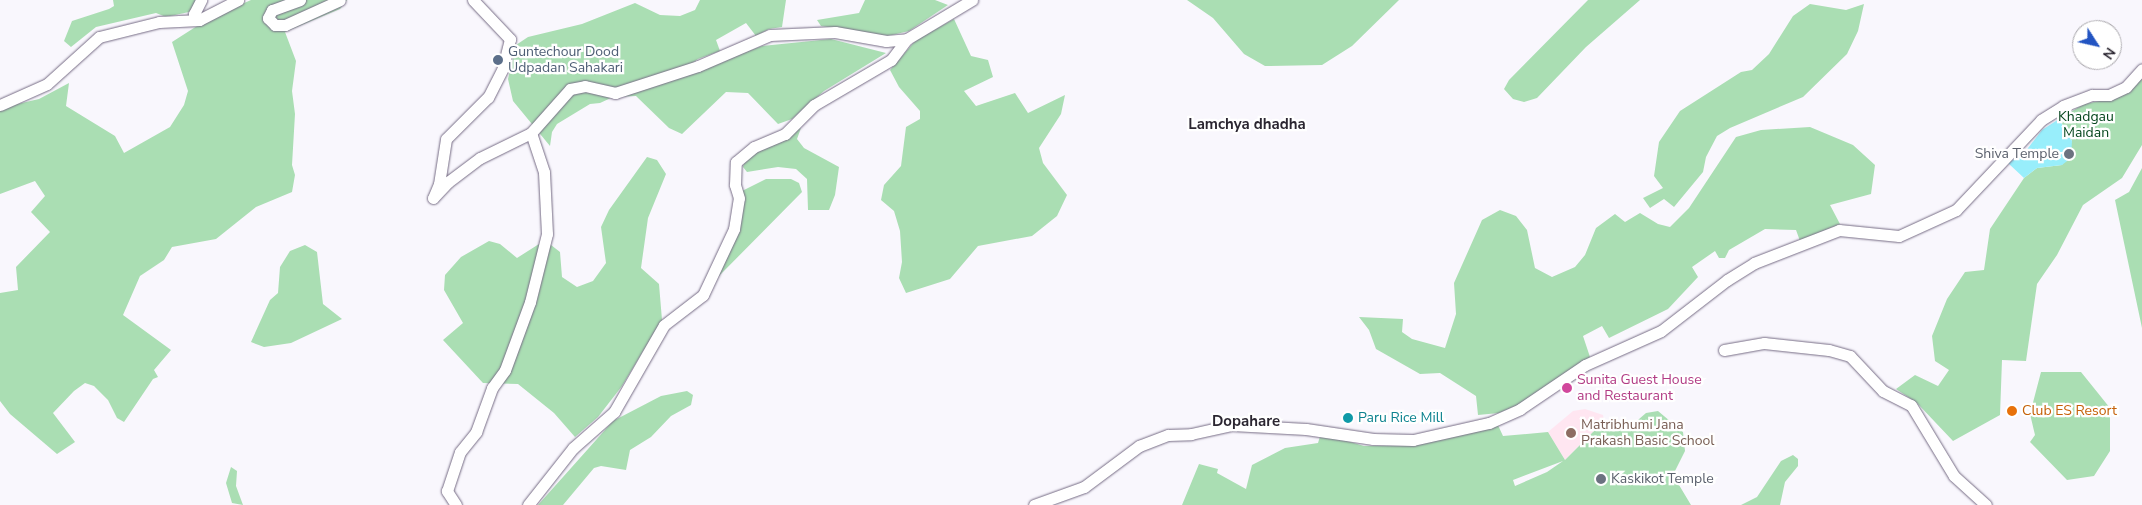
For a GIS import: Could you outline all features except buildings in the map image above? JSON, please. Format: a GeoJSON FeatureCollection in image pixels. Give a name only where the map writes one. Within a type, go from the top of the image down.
{"type":"FeatureCollection","features":[{"type":"Feature","properties":{"kind":"street"},"geometry":{"type":"LineString","coordinates":[[199,20],[194,14],[201,0]]}},
{"type":"Feature","properties":{"kind":"street"},"geometry":{"type":"LineString","coordinates":[[0,105],[47,84],[99,37],[160,22],[199,20],[238,0]]}},
{"type":"Feature","properties":{"kind":"street"},"geometry":{"type":"LineString","coordinates":[[300,0],[272,10],[268,18],[274,25],[285,25],[340,0]]}},
{"type":"Feature","properties":{"kind":"street"},"geometry":{"type":"LineString","coordinates":[[473,0],[510,39],[503,68],[488,97],[446,139],[439,184],[433,198],[448,182],[480,158],[531,133],[570,89],[584,86],[615,93],[698,66],[770,35],[834,32],[886,41],[907,39]]}},
{"type":"Feature","properties":{"kind":"street"},"geometry":{"type":"LineString","coordinates":[[528,505],[573,448],[614,412],[664,325],[703,295],[734,229],[739,198],[735,184],[736,162],[754,147],[785,134],[814,105],[891,60],[907,39],[972,0]]}},
{"type":"Feature","properties":{"kind":"street"},"geometry":{"type":"LineString","coordinates":[[1034,505],[1084,487],[1139,446],[1168,435],[1239,425],[1306,429],[1373,439],[1413,440],[1489,423],[1520,409],[1585,365],[1661,331],[1727,280],[1754,263],[1839,230],[1899,236],[1956,210],[2041,120],[2063,106],[2092,95],[2109,95],[2126,86],[2142,69]]}},
{"type":"Feature","properties":{"kind":"street"},"geometry":{"type":"LineString","coordinates":[[456,505],[447,491],[454,467],[460,452],[476,432],[492,388],[506,370],[530,302],[548,234],[544,172],[531,133]]}},
{"type":"Feature","properties":{"kind":"street"},"geometry":{"type":"LineString","coordinates":[[1724,350],[1764,344],[1829,350],[1850,356],[1884,391],[1911,405],[1954,476],[1986,505]]}},
{"type":"Feature","properties":{"kind":"shaded area","name":"Matribhumi Jana Prakash Basic School"},"geometry":{"type":"Polygon","coordinates":[[[1585,409],[1603,415],[1604,421],[1565,460],[1548,432],[1573,411],[1585,409]]]}},
{"type":"Feature","properties":{"kind":"green space"},"geometry":{"type":"Polygon","coordinates":[[[113,0],[197,0],[189,12],[166,17],[156,13],[96,27],[71,47],[64,41],[72,21],[109,9],[114,6],[113,0]]]}},
{"type":"Feature","properties":{"kind":"green space"},"geometry":{"type":"Polygon","coordinates":[[[251,0],[347,0],[340,9],[285,32],[296,61],[292,91],[295,114],[292,165],[295,175],[292,192],[256,207],[216,239],[172,247],[164,260],[140,276],[123,315],[171,350],[154,370],[158,377],[153,379],[124,422],[117,418],[108,400],[94,386],[85,383],[74,391],[53,413],[75,442],[57,454],[10,414],[0,401],[0,293],[18,290],[16,267],[50,232],[31,212],[45,196],[35,181],[0,194],[0,108],[39,99],[69,83],[66,106],[115,136],[124,153],[170,127],[184,105],[188,91],[172,42],[208,19],[251,0]]]}},
{"type":"Feature","properties":{"kind":"green space"},"geometry":{"type":"Polygon","coordinates":[[[700,0],[786,0],[782,27],[769,29],[756,36],[746,23],[716,40],[720,51],[698,59],[671,79],[762,46],[831,39],[886,53],[824,91],[792,119],[778,124],[748,93],[726,92],[682,134],[669,128],[636,96],[613,97],[600,103],[590,104],[557,124],[552,132],[550,146],[513,101],[508,79],[516,45],[528,37],[582,24],[635,3],[660,15],[680,16],[695,10],[700,0]]]}},
{"type":"Feature","properties":{"kind":"green space"},"geometry":{"type":"Polygon","coordinates":[[[865,0],[935,0],[948,5],[909,31],[888,36],[821,26],[817,20],[859,13],[865,0]]]}},
{"type":"Feature","properties":{"kind":"green space"},"geometry":{"type":"Polygon","coordinates":[[[1187,0],[1399,0],[1352,46],[1322,65],[1265,66],[1244,54],[1213,18],[1187,0]]]}},
{"type":"Feature","properties":{"kind":"green space"},"geometry":{"type":"Polygon","coordinates":[[[1588,0],[1640,0],[1586,47],[1537,98],[1524,102],[1513,99],[1504,89],[1509,80],[1588,0]]]}},
{"type":"Feature","properties":{"kind":"green space"},"geometry":{"type":"Polygon","coordinates":[[[1810,4],[1846,10],[1864,4],[1858,31],[1847,54],[1803,97],[1730,128],[1717,136],[1706,157],[1703,172],[1674,207],[1664,199],[1650,208],[1643,198],[1663,188],[1654,176],[1659,142],[1680,111],[1741,72],[1752,70],[1769,54],[1793,16],[1810,4]]]}},
{"type":"Feature","properties":{"kind":"green space"},"geometry":{"type":"Polygon","coordinates":[[[954,19],[971,56],[988,60],[993,77],[964,91],[976,106],[1015,93],[1028,113],[1065,95],[1061,114],[1039,148],[1043,163],[1067,195],[1057,216],[1032,236],[978,246],[950,279],[906,293],[899,278],[902,262],[900,231],[894,211],[881,200],[884,185],[901,166],[906,127],[920,119],[920,111],[899,87],[890,70],[916,40],[954,19]]]}},
{"type":"Feature","properties":{"kind":"green space","name":"Khadgau Maidan"},"geometry":{"type":"Polygon","coordinates":[[[2142,78],[2142,145],[2122,178],[2083,205],[2057,255],[2037,284],[2026,361],[2002,360],[2000,415],[1953,441],[1917,403],[1896,389],[1915,375],[1938,386],[1949,370],[1935,361],[1932,336],[1947,299],[1965,272],[1984,270],[1990,229],[2024,178],[2037,168],[2062,165],[2072,141],[2059,119],[2084,104],[2115,98],[2142,78]]]}},
{"type":"Feature","properties":{"kind":"green space"},"geometry":{"type":"Polygon","coordinates":[[[1810,127],[1853,145],[1875,165],[1871,194],[1830,205],[1840,224],[1800,241],[1796,230],[1765,229],[1729,250],[1725,258],[1719,258],[1715,251],[1692,267],[1698,277],[1668,309],[1609,338],[1602,326],[1583,336],[1590,357],[1528,401],[1499,413],[1478,415],[1476,396],[1440,373],[1420,374],[1376,349],[1369,330],[1359,317],[1403,319],[1402,332],[1412,339],[1445,348],[1456,314],[1454,283],[1482,220],[1500,210],[1516,216],[1527,230],[1535,268],[1552,277],[1575,267],[1585,255],[1596,228],[1615,214],[1625,222],[1640,213],[1658,224],[1670,227],[1689,208],[1736,137],[1761,130],[1810,127]]]}},
{"type":"Feature","properties":{"kind":"green space"},"geometry":{"type":"Polygon","coordinates":[[[801,128],[797,139],[804,148],[839,167],[835,195],[829,210],[808,210],[807,179],[796,169],[778,167],[747,172],[743,167],[745,158],[752,152],[801,128]]]}},
{"type":"Feature","properties":{"kind":"green space"},"geometry":{"type":"Polygon","coordinates":[[[647,157],[657,160],[666,174],[648,218],[641,268],[659,284],[662,320],[622,386],[598,417],[575,437],[554,413],[518,384],[483,383],[443,340],[463,323],[444,290],[445,275],[461,257],[489,241],[500,244],[517,258],[539,244],[551,245],[560,252],[562,277],[577,287],[593,281],[606,263],[601,227],[609,210],[647,157]]]}},
{"type":"Feature","properties":{"kind":"green space"},"geometry":{"type":"Polygon","coordinates":[[[2142,168],[2142,328],[2115,200],[2129,192],[2142,168]]]}},
{"type":"Feature","properties":{"kind":"green space"},"geometry":{"type":"Polygon","coordinates":[[[766,179],[791,179],[799,183],[802,192],[718,277],[739,230],[742,191],[766,179]]]}},
{"type":"Feature","properties":{"kind":"green space"},"geometry":{"type":"Polygon","coordinates":[[[305,245],[317,252],[323,304],[342,319],[291,343],[264,347],[251,342],[270,300],[278,293],[280,267],[290,251],[305,245]]]}},
{"type":"Feature","properties":{"kind":"green space"},"geometry":{"type":"Polygon","coordinates":[[[2041,372],[2081,372],[2110,408],[2110,451],[2094,476],[2067,480],[2030,442],[2035,435],[2030,414],[2041,372]]]}},
{"type":"Feature","properties":{"kind":"green space"},"geometry":{"type":"Polygon","coordinates":[[[687,391],[693,395],[691,405],[671,416],[651,437],[630,450],[626,470],[601,466],[594,468],[563,505],[538,505],[613,421],[661,396],[687,391]]]}},
{"type":"Feature","properties":{"kind":"green space"},"geometry":{"type":"Polygon","coordinates":[[[1658,411],[1683,432],[1685,451],[1673,475],[1691,505],[1182,505],[1199,464],[1218,469],[1217,473],[1246,489],[1252,465],[1285,448],[1318,443],[1321,433],[1364,446],[1401,445],[1445,439],[1497,423],[1503,436],[1548,432],[1565,460],[1604,421],[1631,426],[1646,413],[1658,411]],[[1563,461],[1513,480],[1515,486],[1547,472],[1563,461]]]}},
{"type":"Feature","properties":{"kind":"green space"},"geometry":{"type":"Polygon","coordinates":[[[1793,455],[1798,459],[1798,466],[1785,482],[1780,505],[1741,505],[1757,497],[1781,461],[1793,455]]]}},
{"type":"Feature","properties":{"kind":"green space"},"geometry":{"type":"Polygon","coordinates":[[[231,467],[237,471],[236,486],[243,505],[232,503],[226,483],[231,467]]]}},
{"type":"Feature","properties":{"kind":"water"},"geometry":{"type":"Polygon","coordinates":[[[2059,119],[2072,141],[2071,158],[2062,165],[2037,168],[2024,178],[2008,163],[2025,152],[2042,130],[2059,119]]]}},
{"type":"Feature","properties":{"kind":"place","name":"Guntechour Dood Udpadan Sahakari"},"geometry":{"type":"Point","coordinates":[498,60]}},
{"type":"Feature","properties":{"kind":"place","name":"Shiva Temple"},"geometry":{"type":"Point","coordinates":[2069,154]}},
{"type":"Feature","properties":{"kind":"place","name":"Sunita Guest House and Restaurant"},"geometry":{"type":"Point","coordinates":[1567,388]}},
{"type":"Feature","properties":{"kind":"place","name":"Club ES Resort"},"geometry":{"type":"Point","coordinates":[2012,411]}},
{"type":"Feature","properties":{"kind":"place","name":"Paru Rice Mill"},"geometry":{"type":"Point","coordinates":[1348,418]}},
{"type":"Feature","properties":{"kind":"place","name":"Matribhumi Jana Prakash Basic School"},"geometry":{"type":"Point","coordinates":[1571,433]}},
{"type":"Feature","properties":{"kind":"place","name":"Kaskikot Temple"},"geometry":{"type":"Point","coordinates":[1601,479]}},
{"type":"Feature","properties":{"kind":"district","name":"Lamchya dhadha"},"geometry":{"type":"Point","coordinates":[1247,125]}},
{"type":"Feature","properties":{"kind":"district","name":"Dopahare"},"geometry":{"type":"Point","coordinates":[1246,422]}}]}
